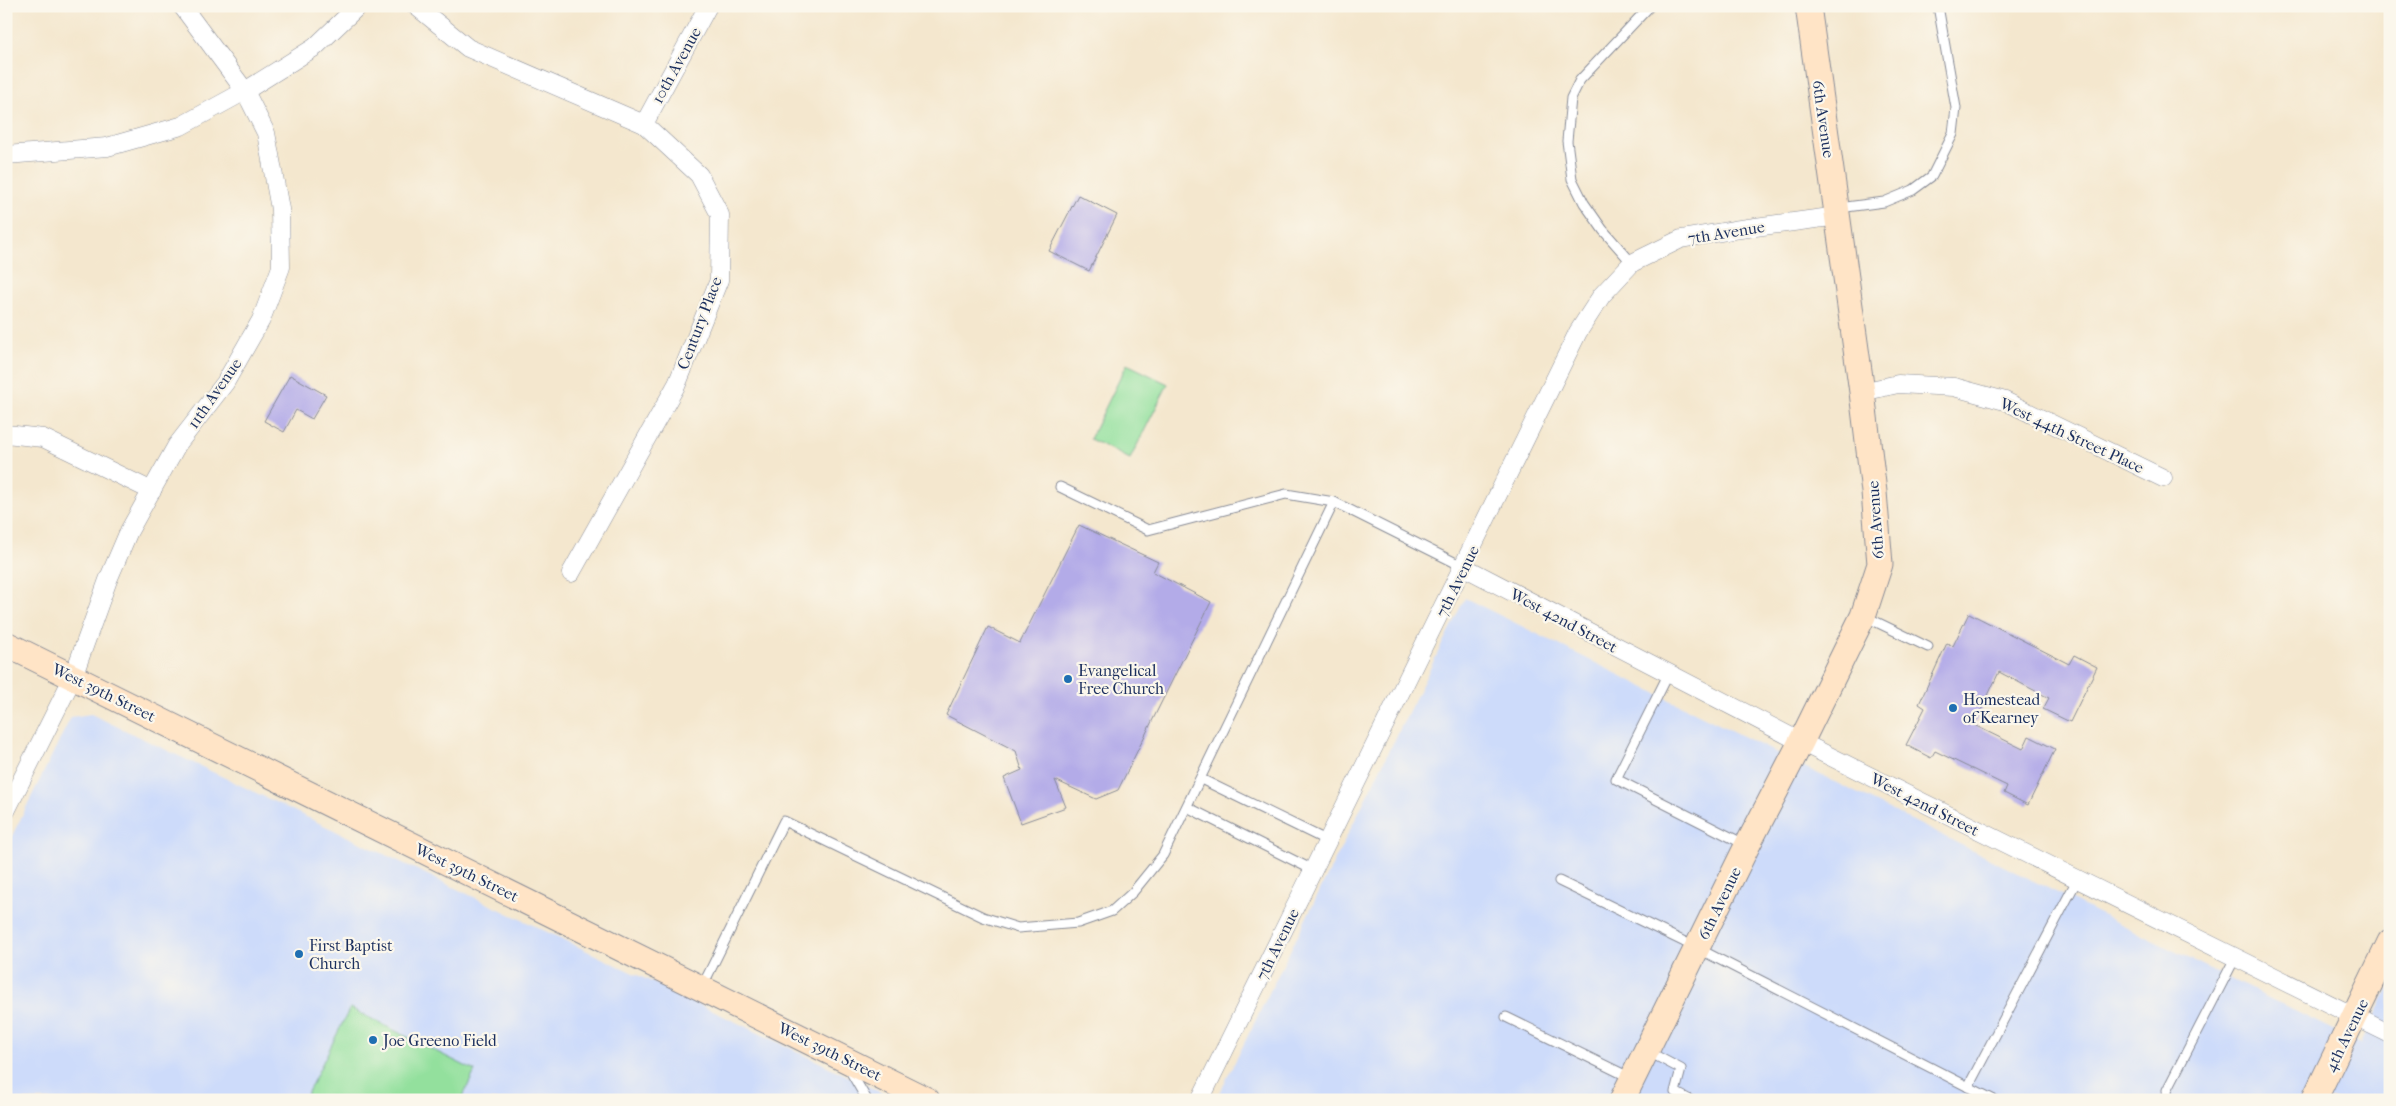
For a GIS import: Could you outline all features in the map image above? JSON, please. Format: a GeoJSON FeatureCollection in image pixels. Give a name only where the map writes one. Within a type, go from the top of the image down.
{"type":"FeatureCollection","features":[{"type":"Feature","properties":{"kind":"street","name":"11th Avenue"},"geometry":{"type":"LineString","coordinates":[[6,811],[73,677],[108,580],[129,531],[177,446],[224,383],[252,336],[261,320],[281,266],[280,209],[266,133],[245,90],[182,6]]}},
{"type":"Feature","properties":{"kind":"street"},"geometry":{"type":"LineString","coordinates":[[6,155],[107,148],[181,126],[245,90],[315,46],[358,6]]}},
{"type":"Feature","properties":{"kind":"street","name":"Century Place"},"geometry":{"type":"LineString","coordinates":[[416,6],[468,48],[644,124],[699,175],[720,215],[719,280],[676,384],[571,573]]}},
{"type":"Feature","properties":{"kind":"street","name":"10th Avenue"},"geometry":{"type":"LineString","coordinates":[[644,124],[708,6]]}},
{"type":"Feature","properties":{"kind":"street","name":"6th Avenue"},"geometry":{"type":"LineString","coordinates":[[1627,1089],[1747,846],[1802,742],[1864,616],[1880,564],[1874,492],[1862,392],[1808,6]]}},
{"type":"Feature","properties":{"kind":"street","name":"7th Avenue"},"geometry":{"type":"LineString","coordinates":[[1200,1100],[1464,568],[1578,332],[1602,295],[1632,263],[1681,239],[1837,213]]}},
{"type":"Feature","properties":{"kind":"street","name":"West 44th Street Place"},"geometry":{"type":"LineString","coordinates":[[1862,392],[1898,384],[1954,387],[2005,401],[2163,478]]}},
{"type":"Feature","properties":{"kind":"street"},"geometry":{"type":"LineString","coordinates":[[6,434],[43,438],[152,491]]}},
{"type":"Feature","properties":{"kind":"street","name":"West 42nd Street"},"geometry":{"type":"LineString","coordinates":[[1464,568],[1668,675],[2390,1034]]}},
{"type":"Feature","properties":{"kind":"street","name":"West 39th Street"},"geometry":{"type":"LineString","coordinates":[[6,644],[927,1100]]}},
{"type":"Feature","properties":{"kind":"street","name":"4th Avenue"},"geometry":{"type":"LineString","coordinates":[[2314,1100],[2390,942]]}},
{"type":"Feature","properties":{"kind":"lane"},"geometry":{"type":"LineString","coordinates":[[1632,263],[1603,230],[1584,203],[1572,179],[1566,141],[1571,98],[1580,80],[1650,6]]}},
{"type":"Feature","properties":{"kind":"lane"},"geometry":{"type":"LineString","coordinates":[[1837,213],[1884,202],[1913,190],[1932,176],[1953,134],[1956,108],[1938,6]]}},
{"type":"Feature","properties":{"kind":"lane"},"geometry":{"type":"LineString","coordinates":[[1060,487],[1148,530],[1286,494],[1334,502],[1464,568]]}},
{"type":"Feature","properties":{"kind":"lane"},"geometry":{"type":"LineString","coordinates":[[702,988],[784,821],[983,917],[1018,928],[1078,923],[1112,911],[1133,892],[1162,855],[1201,779],[1334,502]]}},
{"type":"Feature","properties":{"kind":"lane"},"geometry":{"type":"LineString","coordinates":[[1864,616],[1928,647]]}},
{"type":"Feature","properties":{"kind":"lane"},"geometry":{"type":"LineString","coordinates":[[1668,675],[1616,780],[1747,846]]}},
{"type":"Feature","properties":{"kind":"lane"},"geometry":{"type":"LineString","coordinates":[[1201,779],[1328,841]]}},
{"type":"Feature","properties":{"kind":"lane"},"geometry":{"type":"LineString","coordinates":[[1187,807],[1313,870]]}},
{"type":"Feature","properties":{"kind":"lane"},"geometry":{"type":"LineString","coordinates":[[1968,1087],[2077,880]]}},
{"type":"Feature","properties":{"kind":"lane"},"geometry":{"type":"LineString","coordinates":[[1559,882],[1697,948],[1994,1100]]}},
{"type":"Feature","properties":{"kind":"lane"},"geometry":{"type":"LineString","coordinates":[[2168,1100],[2167,1090],[2235,958]]}},
{"type":"Feature","properties":{"kind":"lane"},"geometry":{"type":"LineString","coordinates":[[1506,1017],[1627,1089]]}},
{"type":"Feature","properties":{"kind":"lane"},"geometry":{"type":"LineString","coordinates":[[1646,1051],[1681,1069],[1675,1092],[1690,1100]]}},
{"type":"Feature","properties":{"kind":"lane"},"geometry":{"type":"LineString","coordinates":[[843,1058],[867,1100]]}},
{"type":"Feature","properties":{"kind":"shaded area"},"geometry":{"type":"Polygon","coordinates":[[[1465,598],[2361,1044],[2390,985],[2390,1100],[1216,1100],[1465,598]]]}},
{"type":"Feature","properties":{"kind":"shaded area","name":"First Baptist Church"},"geometry":{"type":"Polygon","coordinates":[[[91,714],[896,1100],[6,1100],[6,848],[71,717],[91,714]]]}},
{"type":"Feature","properties":{"kind":"green space"},"geometry":{"type":"Polygon","coordinates":[[[1127,364],[1168,384],[1130,459],[1090,439],[1127,364]]]}},
{"type":"Feature","properties":{"kind":"green space","name":"Joe Greeno Field"},"geometry":{"type":"Polygon","coordinates":[[[350,1008],[475,1071],[461,1100],[304,1100],[350,1008]]]}},
{"type":"Feature","properties":{"kind":"building"},"geometry":{"type":"Polygon","coordinates":[[[1078,195],[1117,215],[1089,271],[1049,251],[1078,195]]]}},
{"type":"Feature","properties":{"kind":"building"},"geometry":{"type":"Polygon","coordinates":[[[290,375],[326,395],[312,419],[296,410],[284,432],[264,421],[290,375]]]}},
{"type":"Feature","properties":{"kind":"building","name":"Evangelical Free Church"},"geometry":{"type":"Polygon","coordinates":[[[1079,525],[1158,562],[1153,572],[1211,602],[1118,790],[1096,799],[1055,780],[1066,807],[1021,823],[1004,778],[1022,770],[1016,751],[946,715],[988,627],[1020,643],[1079,525]]]}},
{"type":"Feature","properties":{"kind":"building","name":"Homestead of Kearney"},"geometry":{"type":"Polygon","coordinates":[[[1969,613],[2069,664],[2074,655],[2097,667],[2070,722],[2043,709],[2049,698],[1999,672],[1974,725],[2023,749],[2029,736],[2055,749],[2028,805],[2004,793],[2007,786],[1935,751],[1931,758],[1906,745],[1925,708],[1919,704],[1947,643],[1953,646],[1969,613]]]}},
{"type":"Feature","properties":{"kind":"place","name":"Evangelical Free Church"},"geometry":{"type":"Point","coordinates":[1068,679]}},
{"type":"Feature","properties":{"kind":"place","name":"Homestead of Kearney"},"geometry":{"type":"Point","coordinates":[1953,708]}},
{"type":"Feature","properties":{"kind":"place","name":"First Baptist Church"},"geometry":{"type":"Point","coordinates":[299,954]}},
{"type":"Feature","properties":{"kind":"place","name":"Joe Greeno Field"},"geometry":{"type":"Point","coordinates":[373,1040]}}]}
